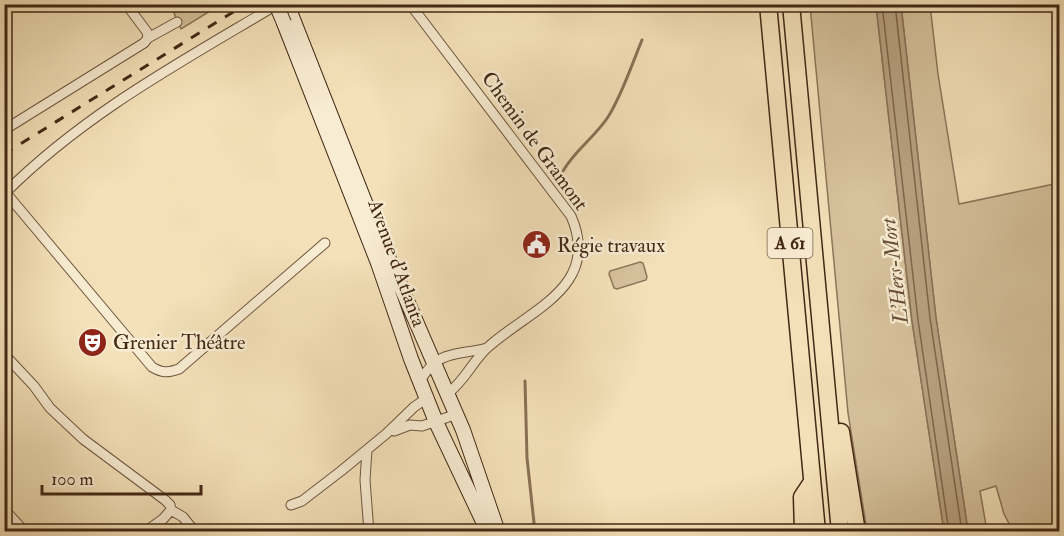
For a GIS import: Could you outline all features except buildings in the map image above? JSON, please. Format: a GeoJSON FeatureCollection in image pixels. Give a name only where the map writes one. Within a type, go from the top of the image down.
{"type":"FeatureCollection","features":[{"type":"Feature","properties":{"kind":"highway","name":"A 61"},"geometry":{"type":"LineString","coordinates":[[768,4],[817,531]]}},
{"type":"Feature","properties":{"kind":"highway","name":"A 61"},"geometry":{"type":"LineString","coordinates":[[791,4],[840,531]]}},
{"type":"Feature","properties":{"kind":"highway"},"geometry":{"type":"LineString","coordinates":[[822,330],[858,531]]}},
{"type":"Feature","properties":{"kind":"highway"},"geometry":{"type":"LineString","coordinates":[[803,531],[802,497],[812,482]]}},
{"type":"Feature","properties":{"kind":"main road","name":"Avenue d'Atlanta"},"geometry":{"type":"LineString","coordinates":[[277,4],[287,15],[372,220],[457,414],[498,531]]}},
{"type":"Feature","properties":{"kind":"main road","name":"Avenue d'Atlanta"},"geometry":{"type":"LineString","coordinates":[[287,15],[420,381],[436,422],[488,531]]}},
{"type":"Feature","properties":{"kind":"main road"},"geometry":{"type":"LineString","coordinates":[[427,398],[448,393]]}},
{"type":"Feature","properties":{"kind":"street"},"geometry":{"type":"LineString","coordinates":[[126,4],[147,32],[148,38]]}},
{"type":"Feature","properties":{"kind":"street"},"geometry":{"type":"LineString","coordinates":[[277,4],[120,99],[75,133],[5,194],[152,368],[160,372],[168,373],[179,369],[325,243]]}},
{"type":"Feature","properties":{"kind":"street","name":"Chemin de Gramont"},"geometry":{"type":"LineString","coordinates":[[410,4],[571,216],[578,232],[580,246],[577,266],[565,288],[487,348],[455,388],[448,393]]}},
{"type":"Feature","properties":{"kind":"street"},"geometry":{"type":"LineString","coordinates":[[4,130],[177,22]]}},
{"type":"Feature","properties":{"kind":"street","name":"Chemin de Gramont"},"geometry":{"type":"LineString","coordinates":[[420,381],[425,372],[444,356],[454,352],[487,348]]}},
{"type":"Feature","properties":{"kind":"street"},"geometry":{"type":"LineString","coordinates":[[4,354],[34,386],[50,408],[83,439],[165,500],[171,510],[177,512],[195,531]]}},
{"type":"Feature","properties":{"kind":"street"},"geometry":{"type":"LineString","coordinates":[[291,505],[302,501],[367,450],[427,398]]}},
{"type":"Feature","properties":{"kind":"street"},"geometry":{"type":"LineString","coordinates":[[386,434],[403,427],[422,426],[457,414]]}},
{"type":"Feature","properties":{"kind":"street"},"geometry":{"type":"LineString","coordinates":[[367,450],[365,480],[369,531]]}},
{"type":"Feature","properties":{"kind":"street"},"geometry":{"type":"LineString","coordinates":[[4,509],[25,531]]}},
{"type":"Feature","properties":{"kind":"street"},"geometry":{"type":"LineString","coordinates":[[145,531],[163,519],[171,510]]}},
{"type":"Feature","properties":{"kind":"shaded area"},"geometry":{"type":"Polygon","coordinates":[[[186,5],[220,5],[181,29],[174,13],[186,5]]]}},
{"type":"Feature","properties":{"kind":"shaded area"},"geometry":{"type":"Polygon","coordinates":[[[810,5],[876,5],[912,321],[944,531],[867,531],[848,413],[810,5]]]}},
{"type":"Feature","properties":{"kind":"shaded area"},"geometry":{"type":"Polygon","coordinates":[[[901,5],[930,5],[938,74],[959,204],[1059,183],[1059,531],[1013,531],[1004,514],[996,486],[980,491],[987,531],[968,531],[936,318],[901,5]]]}},
{"type":"Feature","properties":{"kind":"shaded area"},"geometry":{"type":"Polygon","coordinates":[[[643,263],[646,280],[614,288],[610,271],[643,263]]]}},
{"type":"Feature","properties":{"kind":"water"},"geometry":{"type":"Polygon","coordinates":[[[876,5],[901,5],[936,318],[968,531],[944,531],[912,321],[876,5]]]}},
{"type":"Feature","properties":{"kind":"waterway"},"geometry":{"type":"LineString","coordinates":[[563,171],[608,117],[642,40]]}},
{"type":"Feature","properties":{"kind":"waterway"},"geometry":{"type":"LineString","coordinates":[[525,381],[527,458],[535,532]]}},
{"type":"Feature","properties":{"kind":"railway"},"geometry":{"type":"LineString","coordinates":[[4,154],[246,4]]}},
{"type":"Feature","properties":{"kind":"place","name":"Régie travaux"},"geometry":{"type":"Point","coordinates":[536,245]}},
{"type":"Feature","properties":{"kind":"place","name":"Grenier Théâtre"},"geometry":{"type":"Point","coordinates":[92,342]}},
{"type":"Feature","properties":{"kind":"water label","name":"L'Hers-Mort"},"geometry":{"type":"Point","coordinates":[895,271]}}]}
